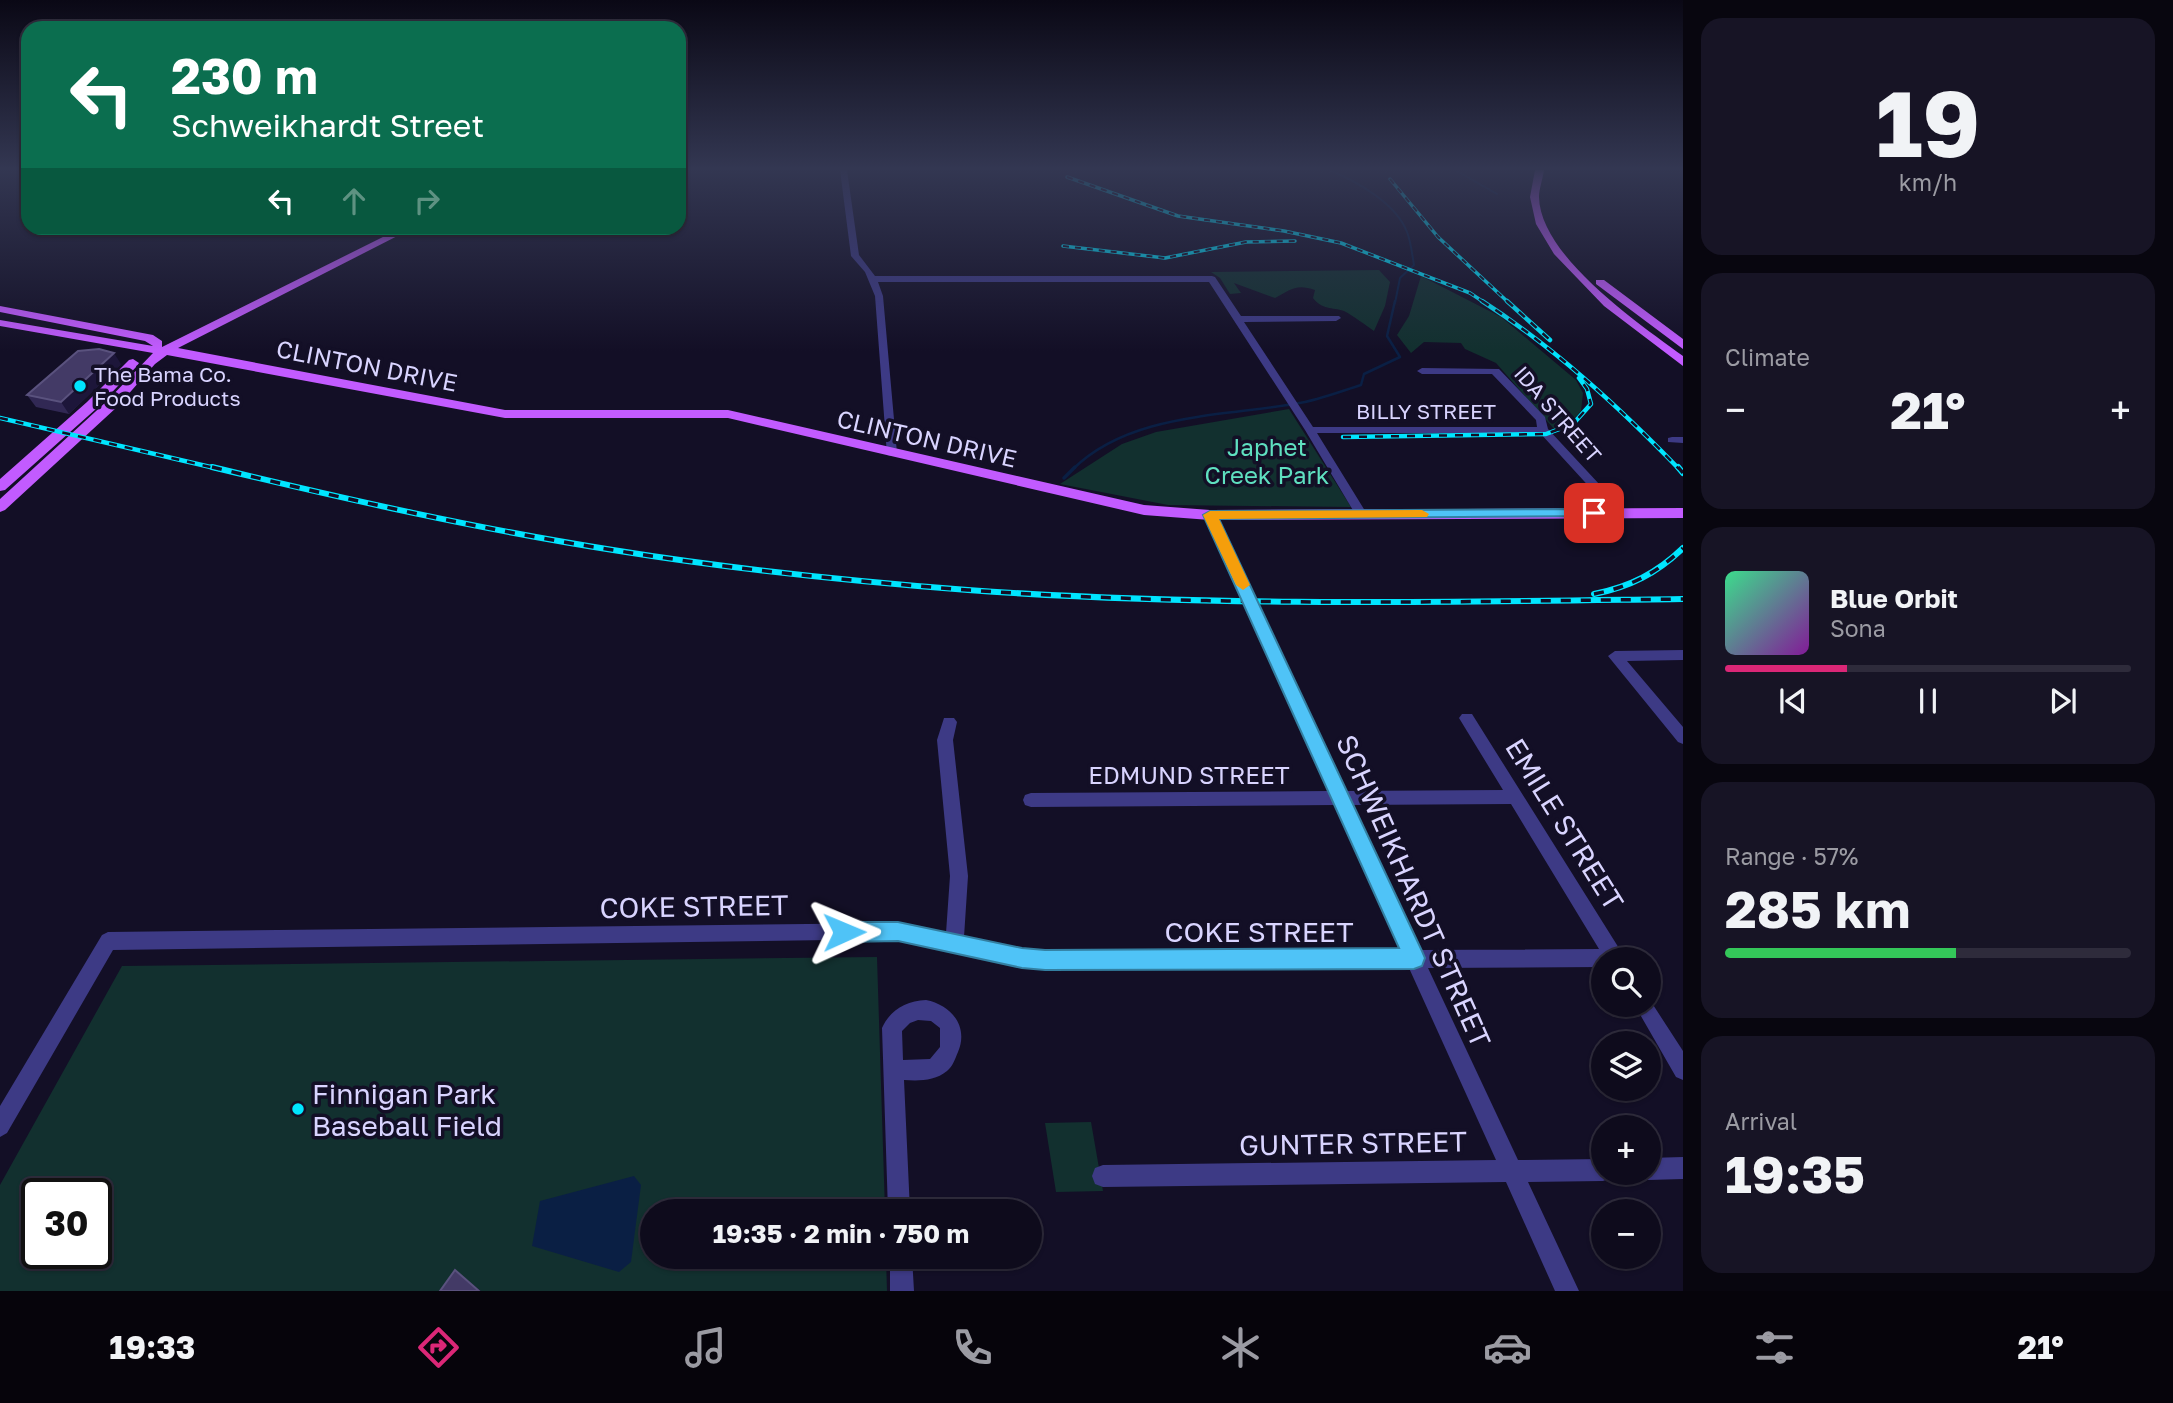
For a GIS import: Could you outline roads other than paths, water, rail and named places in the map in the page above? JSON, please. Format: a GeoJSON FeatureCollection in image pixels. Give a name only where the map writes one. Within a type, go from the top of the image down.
{"type":"FeatureCollection","features":[{"type":"Feature","properties":{"kind":"main road"},"geometry":{"type":"LineString","coordinates":[[1545,230],[1571,268],[1630,321],[1683,362]]}},
{"type":"Feature","properties":{"kind":"main road"},"geometry":{"type":"LineString","coordinates":[[1555,230],[1570,254],[1590,274],[1683,345]]}},
{"type":"Feature","properties":{"kind":"main road"},"geometry":{"type":"LineString","coordinates":[[0,487],[157,347],[382,235]]}},
{"type":"Feature","properties":{"kind":"main road"},"geometry":{"type":"LineString","coordinates":[[342,256],[392,235]]}},
{"type":"Feature","properties":{"kind":"main road","name":"CLINTON DRIVE"},"geometry":{"type":"LineString","coordinates":[[0,309],[149,338],[157,347]]}},
{"type":"Feature","properties":{"kind":"main road","name":"CLINTON DRIVE"},"geometry":{"type":"LineString","coordinates":[[0,323],[157,347],[505,414],[727,414],[1144,510],[1210,515],[1683,513]]}},
{"type":"Feature","properties":{"kind":"main road"},"geometry":{"type":"LineString","coordinates":[[0,507],[95,420],[151,361],[157,347]]}},
{"type":"Feature","properties":{"kind":"street"},"geometry":{"type":"LineString","coordinates":[[851,230],[855,256],[874,279],[880,296],[891,453]]}},
{"type":"Feature","properties":{"kind":"street"},"geometry":{"type":"LineString","coordinates":[[874,279],[1212,279],[1361,514]]}},
{"type":"Feature","properties":{"kind":"street"},"geometry":{"type":"LineString","coordinates":[[1239,319],[1336,318]]}},
{"type":"Feature","properties":{"kind":"street","name":"IDA STREET"},"geometry":{"type":"LineString","coordinates":[[1422,371],[1495,371],[1541,419],[1543,430],[1620,513]]}},
{"type":"Feature","properties":{"kind":"street","name":"BILLY STREET"},"geometry":{"type":"LineString","coordinates":[[1308,427],[1543,430]]}},
{"type":"Feature","properties":{"kind":"street","name":"SCHWEIKHARDT STREET"},"geometry":{"type":"LineString","coordinates":[[1210,515],[1566,1291]]}},
{"type":"Feature","properties":{"kind":"street"},"geometry":{"type":"LineString","coordinates":[[1683,655],[1615,656],[1683,738]]}},
{"type":"Feature","properties":{"kind":"street","name":"EMILE STREET"},"geometry":{"type":"LineString","coordinates":[[1466,718],[1607,947]]}},
{"type":"Feature","properties":{"kind":"street"},"geometry":{"type":"LineString","coordinates":[[949,722],[945,740],[960,876],[954,942]]}},
{"type":"Feature","properties":{"kind":"street","name":"EDMUND STREET"},"geometry":{"type":"LineString","coordinates":[[1031,800],[1516,797]]}},
{"type":"Feature","properties":{"kind":"street","name":"COKE STREET"},"geometry":{"type":"LineString","coordinates":[[0,1126],[108,941],[898,931],[1022,958],[1045,960],[1591,958]]}},
{"type":"Feature","properties":{"kind":"street"},"geometry":{"type":"LineString","coordinates":[[1651,1017],[1683,1070]]}},
{"type":"Feature","properties":{"kind":"street"},"geometry":{"type":"LineString","coordinates":[[894,1070],[899,1199]]}},
{"type":"Feature","properties":{"kind":"street"},"geometry":{"type":"LineString","coordinates":[[1661,1169],[1683,1168]]}},
{"type":"Feature","properties":{"kind":"street","name":"GUNTER STREET"},"geometry":{"type":"LineString","coordinates":[[1103,1176],[1591,1170]]}},
{"type":"Feature","properties":{"kind":"street"},"geometry":{"type":"LineString","coordinates":[[901,1269],[902,1291]]}},
{"type":"Feature","properties":{"kind":"water"},"geometry":{"type":"Polygon","coordinates":[[[634,1176],[641,1185],[631,1262],[619,1272],[532,1246],[540,1201],[634,1176]]]}},
{"type":"Feature","properties":{"kind":"waterway"},"geometry":{"type":"LineString","coordinates":[[1395,303],[1400,278],[1414,265],[1406,230]]}},
{"type":"Feature","properties":{"kind":"waterway"},"geometry":{"type":"LineString","coordinates":[[1073,469],[1097,450],[1123,436],[1152,426],[1214,414],[1305,402],[1361,385],[1364,374],[1400,357],[1387,336],[1395,301]]}},
{"type":"Feature","properties":{"kind":"waterway"},"geometry":{"type":"LineString","coordinates":[[1064,478],[1073,469]]}},
{"type":"Feature","properties":{"kind":"railway"},"geometry":{"type":"LineString","coordinates":[[1279,230],[1341,243],[1470,293],[1535,338],[1585,379],[1679,469]]}},
{"type":"Feature","properties":{"kind":"railway"},"geometry":{"type":"LineString","coordinates":[[1432,230],[1509,303]]}},
{"type":"Feature","properties":{"kind":"railway"},"geometry":{"type":"LineString","coordinates":[[1063,246],[1165,258],[1246,242],[1295,241]]}},
{"type":"Feature","properties":{"kind":"railway"},"geometry":{"type":"LineString","coordinates":[[1507,301],[1550,340]]}},
{"type":"Feature","properties":{"kind":"railway"},"geometry":{"type":"LineString","coordinates":[[1343,437],[1546,434],[1573,424],[1591,404],[1587,389],[1579,378]]}},
{"type":"Feature","properties":{"kind":"railway"},"geometry":{"type":"LineString","coordinates":[[0,418],[219,469]]}},
{"type":"Feature","properties":{"kind":"railway"},"geometry":{"type":"LineString","coordinates":[[212,467],[412,513],[562,542],[702,563],[879,583],[1057,595],[1236,601],[1683,599]]}},
{"type":"Feature","properties":{"kind":"railway"},"geometry":{"type":"LineString","coordinates":[[1678,467],[1683,473]]}},
{"type":"Feature","properties":{"kind":"railway"},"geometry":{"type":"LineString","coordinates":[[1594,594],[1642,578],[1683,548]]}},
{"type":"Feature","properties":{"kind":"place","name":"The Bama Co. Food Products"},"geometry":{"type":"Point","coordinates":[80,386]}},
{"type":"Feature","properties":{"kind":"place","name":"Finnigan Park Baseball Field"},"geometry":{"type":"Point","coordinates":[298,1109]}},
{"type":"Feature","properties":{"kind":"park label","name":"Japhet Creek Park"},"geometry":{"type":"Point","coordinates":[1267,460]}}]}
